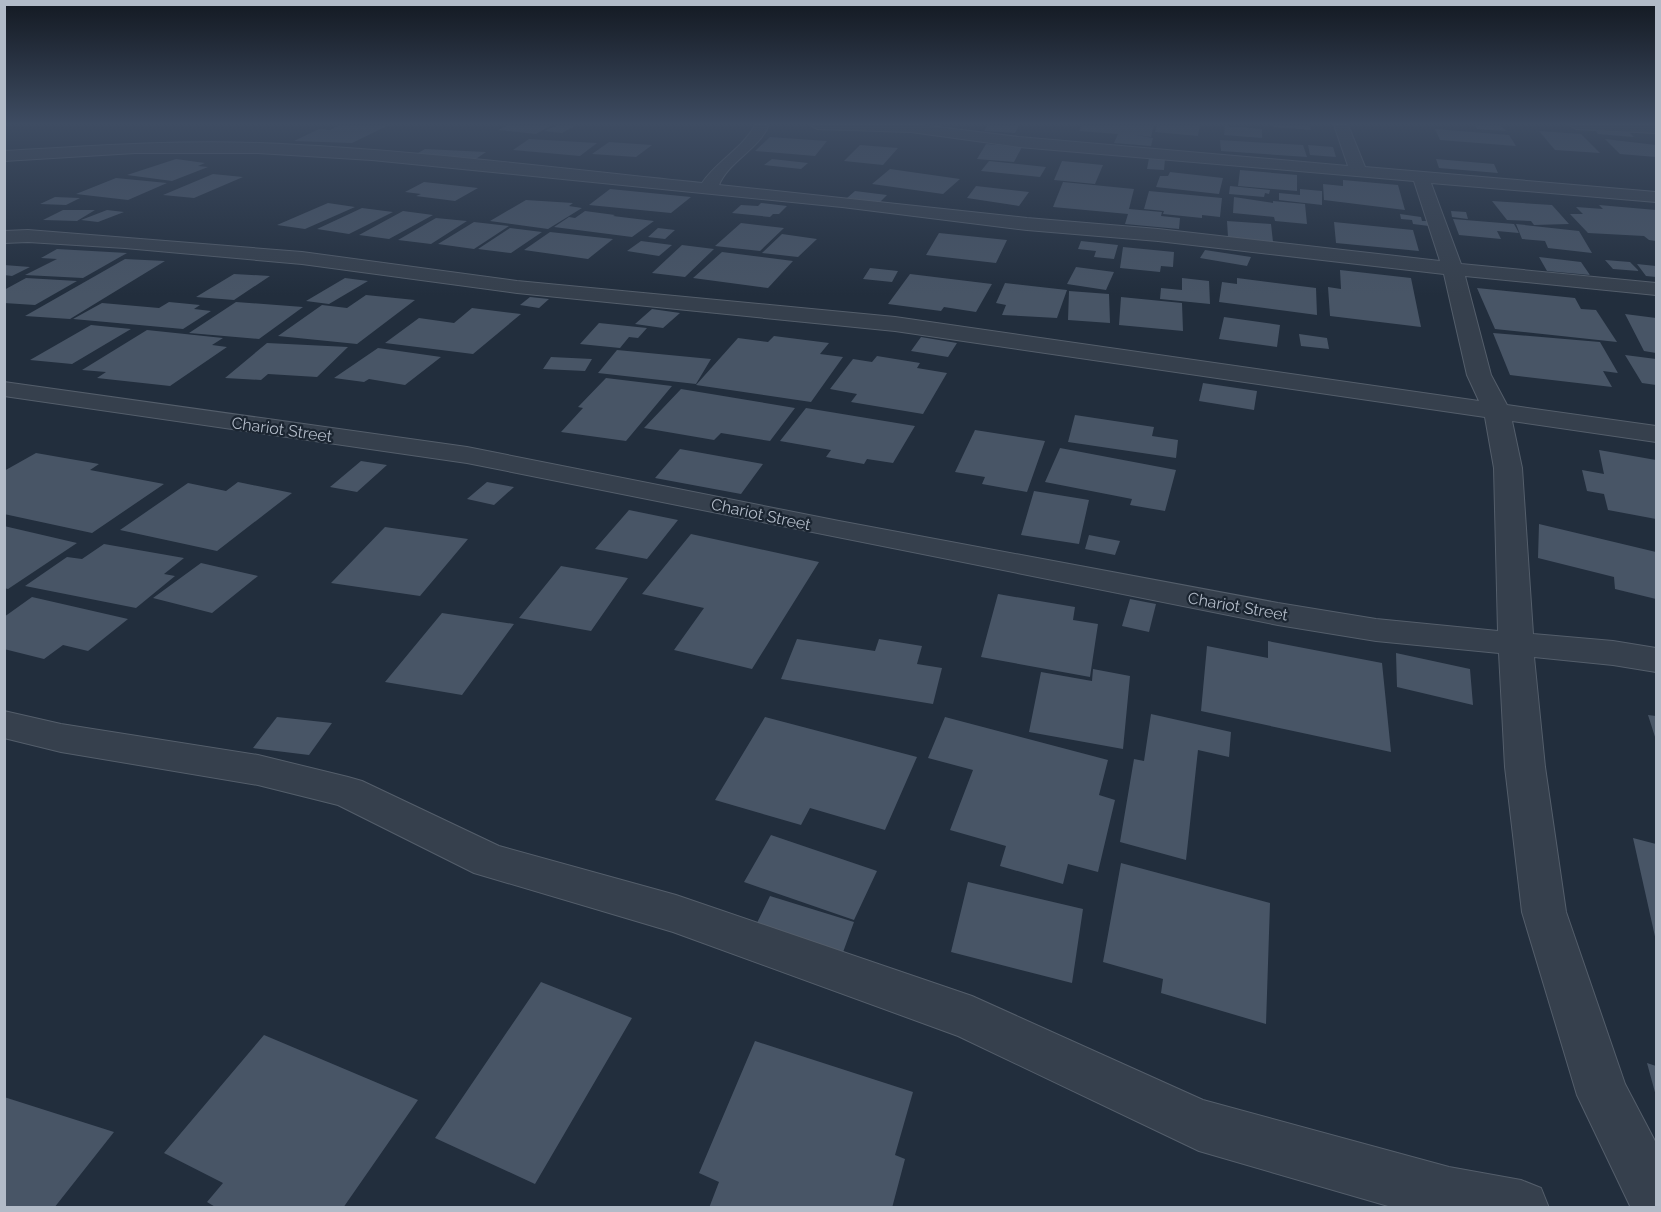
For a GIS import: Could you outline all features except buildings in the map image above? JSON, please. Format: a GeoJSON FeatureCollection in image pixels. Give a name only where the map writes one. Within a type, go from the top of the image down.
{"type":"FeatureCollection","features":[{"type":"Feature","properties":{"kind":"street"},"geometry":{"type":"LineString","coordinates":[[633,182],[842,202],[1027,224],[1325,252],[1454,269],[1656,289]]}},
{"type":"Feature","properties":{"kind":"street"},"geometry":{"type":"LineString","coordinates":[[711,182],[710,184],[714,190]]}},
{"type":"Feature","properties":{"kind":"street"},"geometry":{"type":"LineString","coordinates":[[1421,182],[1454,269],[1479,375],[1497,411],[1508,468],[1516,643],[1525,767],[1544,912],[1604,1095],[1656,1199]]}},
{"type":"Feature","properties":{"kind":"street"},"geometry":{"type":"LineString","coordinates":[[1464,182],[1656,197]]}},
{"type":"Feature","properties":{"kind":"street"},"geometry":{"type":"LineString","coordinates":[[4,237],[28,236],[125,242],[302,258],[517,287],[895,324],[1656,434]]}},
{"type":"Feature","properties":{"kind":"street","name":"Chariot Street"},"geometry":{"type":"LineString","coordinates":[[4,389],[467,455],[839,530],[1278,614],[1376,630],[1613,653],[1656,660]]}},
{"type":"Feature","properties":{"kind":"street"},"geometry":{"type":"LineString","coordinates":[[4,724],[61,738],[258,770],[348,792],[489,861],[676,914],[972,1019],[1199,1125],[1449,1195],[1521,1208]]}}]}
